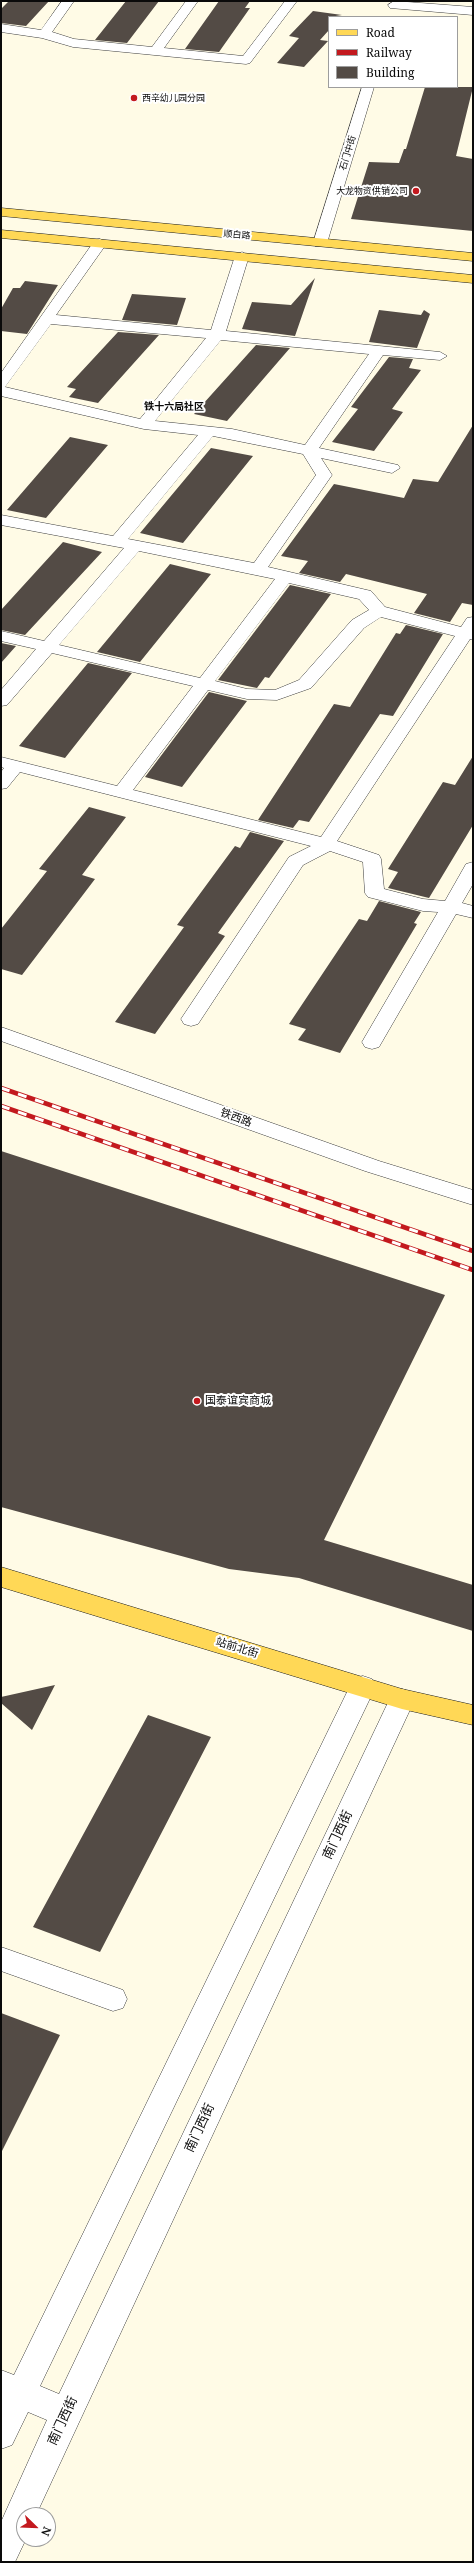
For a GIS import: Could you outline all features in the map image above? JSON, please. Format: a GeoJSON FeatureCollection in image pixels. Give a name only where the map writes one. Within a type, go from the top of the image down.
{"type":"FeatureCollection","features":[{"type":"Feature","properties":{"kind":"main road","name":"顺白路"},"geometry":{"type":"LineString","coordinates":[[1,212],[473,257]]}},
{"type":"Feature","properties":{"kind":"main road","name":"顺白路"},"geometry":{"type":"LineString","coordinates":[[1,234],[473,279]]}},
{"type":"Feature","properties":{"kind":"main road","name":"站前北街"},"geometry":{"type":"LineString","coordinates":[[1,1577],[402,1699],[473,1716]]}},
{"type":"Feature","properties":{"kind":"street"},"geometry":{"type":"LineString","coordinates":[[44,34],[68,1]]}},
{"type":"Feature","properties":{"kind":"street"},"geometry":{"type":"LineString","coordinates":[[156,51],[192,1]]}},
{"type":"Feature","properties":{"kind":"street"},"geometry":{"type":"LineString","coordinates":[[1,28],[44,34],[73,43],[246,60],[291,1]]}},
{"type":"Feature","properties":{"kind":"street"},"geometry":{"type":"LineString","coordinates":[[390,16],[394,3],[473,11]]}},
{"type":"Feature","properties":{"kind":"street","name":"石门中街"},"geometry":{"type":"LineString","coordinates":[[320,243],[368,88]]}},
{"type":"Feature","properties":{"kind":"street"},"geometry":{"type":"LineString","coordinates":[[1,384],[100,243]]}},
{"type":"Feature","properties":{"kind":"street"},"geometry":{"type":"LineString","coordinates":[[144,424],[217,335],[242,256]]}},
{"type":"Feature","properties":{"kind":"street"},"geometry":{"type":"LineString","coordinates":[[47,319],[440,356]]}},
{"type":"Feature","properties":{"kind":"street"},"geometry":{"type":"LineString","coordinates":[[309,451],[379,350]]}},
{"type":"Feature","properties":{"kind":"street"},"geometry":{"type":"LineString","coordinates":[[1,391],[144,424],[209,431],[392,468]]}},
{"type":"Feature","properties":{"kind":"street"},"geometry":{"type":"LineString","coordinates":[[117,542],[209,431]]}},
{"type":"Feature","properties":{"kind":"street"},"geometry":{"type":"LineString","coordinates":[[258,570],[324,475],[309,451]]}},
{"type":"Feature","properties":{"kind":"street"},"geometry":{"type":"LineString","coordinates":[[3,522],[117,542],[258,570],[365,595],[379,611],[471,630],[325,845],[296,861],[191,1019]]}},
{"type":"Feature","properties":{"kind":"street"},"geometry":{"type":"LineString","coordinates":[[1,701],[135,546]]}},
{"type":"Feature","properties":{"kind":"street"},"geometry":{"type":"LineString","coordinates":[[121,793],[285,577]]}},
{"type":"Feature","properties":{"kind":"street"},"geometry":{"type":"LineString","coordinates":[[1,636],[247,694],[277,695],[305,684],[358,624],[379,611]]}},
{"type":"Feature","properties":{"kind":"street"},"geometry":{"type":"LineString","coordinates":[[1,784],[8,764],[356,852],[372,859],[375,893],[423,905],[451,907],[473,912]]}},
{"type":"Feature","properties":{"kind":"street"},"geometry":{"type":"LineString","coordinates":[[372,1042],[473,868]]}},
{"type":"Feature","properties":{"kind":"street","name":"铁西路"},"geometry":{"type":"LineString","coordinates":[[1,1034],[372,1166],[473,1198]]}},
{"type":"Feature","properties":{"kind":"street"},"geometry":{"type":"LineString","coordinates":[[1,2434],[10,2389],[363,1686]]}},
{"type":"Feature","properties":{"kind":"street","name":"南门西街"},"geometry":{"type":"LineString","coordinates":[[1,2558],[66,2413],[402,1699]]}},
{"type":"Feature","properties":{"kind":"street"},"geometry":{"type":"LineString","coordinates":[[1,1960],[113,1999]]}},
{"type":"Feature","properties":{"kind":"street"},"geometry":{"type":"LineString","coordinates":[[10,2389],[66,2413]]}},
{"type":"Feature","properties":{"kind":"building"},"geometry":{"type":"Polygon","coordinates":[[[9,1],[49,1],[26,26],[1,23],[1,9],[9,1]]]}},
{"type":"Feature","properties":{"kind":"building"},"geometry":{"type":"Polygon","coordinates":[[[126,1],[159,1],[127,43],[95,40],[126,1]]]}},
{"type":"Feature","properties":{"kind":"building"},"geometry":{"type":"Polygon","coordinates":[[[219,1],[250,1],[245,8],[250,8],[219,52],[185,49],[219,1]]]}},
{"type":"Feature","properties":{"kind":"building"},"geometry":{"type":"Polygon","coordinates":[[[313,11],[342,15],[328,16],[328,31],[320,40],[328,41],[304,67],[277,63],[299,38],[289,36],[313,11]]]}},
{"type":"Feature","properties":{"kind":"building","name":"大龙物资供销公司"},"geometry":{"type":"Polygon","coordinates":[[[473,87],[456,156],[473,159],[473,231],[351,219],[369,162],[399,163],[404,149],[406,149],[425,88],[473,87]]]}},
{"type":"Feature","properties":{"kind":"building"},"geometry":{"type":"Polygon","coordinates":[[[315,278],[295,336],[242,329],[252,302],[291,305],[315,278]]]}},
{"type":"Feature","properties":{"kind":"building"},"geometry":{"type":"Polygon","coordinates":[[[25,281],[58,285],[27,334],[1,331],[1,309],[13,288],[20,288],[25,281]]]}},
{"type":"Feature","properties":{"kind":"building"},"geometry":{"type":"Polygon","coordinates":[[[132,294],[186,298],[177,325],[122,320],[132,294]]]}},
{"type":"Feature","properties":{"kind":"building"},"geometry":{"type":"Polygon","coordinates":[[[379,310],[421,315],[424,310],[430,314],[417,348],[369,342],[379,310]]]}},
{"type":"Feature","properties":{"kind":"building"},"geometry":{"type":"Polygon","coordinates":[[[118,332],[159,335],[98,403],[69,397],[76,389],[67,387],[118,332]]]}},
{"type":"Feature","properties":{"kind":"building"},"geometry":{"type":"Polygon","coordinates":[[[256,345],[290,348],[227,421],[194,414],[256,345]]]}},
{"type":"Feature","properties":{"kind":"building"},"geometry":{"type":"Polygon","coordinates":[[[389,357],[413,359],[409,368],[421,370],[392,409],[403,412],[374,451],[332,442],[358,409],[351,407],[389,357]]]}},
{"type":"Feature","properties":{"kind":"building"},"geometry":{"type":"Polygon","coordinates":[[[473,425],[473,605],[462,603],[450,622],[414,613],[427,594],[346,574],[340,582],[299,573],[308,561],[281,556],[334,484],[404,498],[413,479],[438,482],[473,425]]]}},
{"type":"Feature","properties":{"kind":"building"},"geometry":{"type":"Polygon","coordinates":[[[70,437],[108,445],[46,518],[7,510],[70,437]]]}},
{"type":"Feature","properties":{"kind":"building"},"geometry":{"type":"Polygon","coordinates":[[[211,448],[253,456],[183,543],[140,533],[211,448]]]}},
{"type":"Feature","properties":{"kind":"building"},"geometry":{"type":"Polygon","coordinates":[[[63,542],[102,552],[25,635],[1,630],[1,610],[63,542]]]}},
{"type":"Feature","properties":{"kind":"building"},"geometry":{"type":"Polygon","coordinates":[[[170,564],[211,574],[140,662],[97,652],[170,564]]]}},
{"type":"Feature","properties":{"kind":"building"},"geometry":{"type":"Polygon","coordinates":[[[290,585],[331,594],[269,678],[265,677],[257,688],[218,680],[290,585]]]}},
{"type":"Feature","properties":{"kind":"building"},"geometry":{"type":"Polygon","coordinates":[[[406,625],[443,634],[393,716],[380,714],[309,822],[299,820],[293,828],[258,820],[334,704],[350,707],[396,633],[400,634],[406,625]]]}},
{"type":"Feature","properties":{"kind":"building"},"geometry":{"type":"Polygon","coordinates":[[[1,643],[16,646],[1,663],[1,643]]]}},
{"type":"Feature","properties":{"kind":"building"},"geometry":{"type":"Polygon","coordinates":[[[88,663],[132,673],[65,758],[19,746],[88,663]]]}},
{"type":"Feature","properties":{"kind":"building"},"geometry":{"type":"Polygon","coordinates":[[[209,692],[247,701],[182,787],[145,777],[209,692]]]}},
{"type":"Feature","properties":{"kind":"building"},"geometry":{"type":"Polygon","coordinates":[[[473,756],[473,825],[429,898],[388,888],[398,872],[388,869],[443,782],[455,785],[473,756]]]}},
{"type":"Feature","properties":{"kind":"building"},"geometry":{"type":"Polygon","coordinates":[[[89,807],[126,817],[82,875],[95,879],[22,975],[1,969],[1,929],[47,871],[39,869],[89,807]]]}},
{"type":"Feature","properties":{"kind":"building"},"geometry":{"type":"Polygon","coordinates":[[[250,832],[284,841],[218,933],[225,936],[155,1034],[115,1022],[184,927],[177,925],[235,846],[240,848],[250,832]]]}},
{"type":"Feature","properties":{"kind":"building"},"geometry":{"type":"Polygon","coordinates":[[[379,901],[421,912],[414,923],[417,924],[340,1053],[298,1040],[306,1029],[289,1024],[359,919],[367,921],[379,901]]]}},
{"type":"Feature","properties":{"kind":"building","name":"国泰谊宾商城"},"geometry":{"type":"Polygon","coordinates":[[[1,1151],[445,1295],[324,1540],[473,1585],[473,1631],[299,1578],[229,1569],[1,1507],[1,1151]]]}},
{"type":"Feature","properties":{"kind":"building"},"geometry":{"type":"Polygon","coordinates":[[[55,1685],[32,1730],[1,1703],[1,1697],[55,1685]]]}},
{"type":"Feature","properties":{"kind":"building"},"geometry":{"type":"Polygon","coordinates":[[[148,1715],[211,1737],[100,1952],[33,1927],[148,1715]]]}},
{"type":"Feature","properties":{"kind":"building"},"geometry":{"type":"Polygon","coordinates":[[[1,2013],[60,2035],[1,2153],[1,2013]]]}},
{"type":"Feature","properties":{"kind":"railway"},"geometry":{"type":"LineString","coordinates":[[1,1088],[473,1251]]}},
{"type":"Feature","properties":{"kind":"railway"},"geometry":{"type":"LineString","coordinates":[[1,1106],[473,1270]]}},
{"type":"Feature","properties":{"kind":"place","name":"西辛幼儿园分园"},"geometry":{"type":"Point","coordinates":[134,98]}},
{"type":"Feature","properties":{"kind":"place","name":"大龙物资供销公司"},"geometry":{"type":"Point","coordinates":[416,191]}},
{"type":"Feature","properties":{"kind":"place","name":"国泰谊宾商城"},"geometry":{"type":"Point","coordinates":[197,1401]}},
{"type":"Feature","properties":{"kind":"district","name":"铁十六局社区"},"geometry":{"type":"Point","coordinates":[174,407]}}]}
